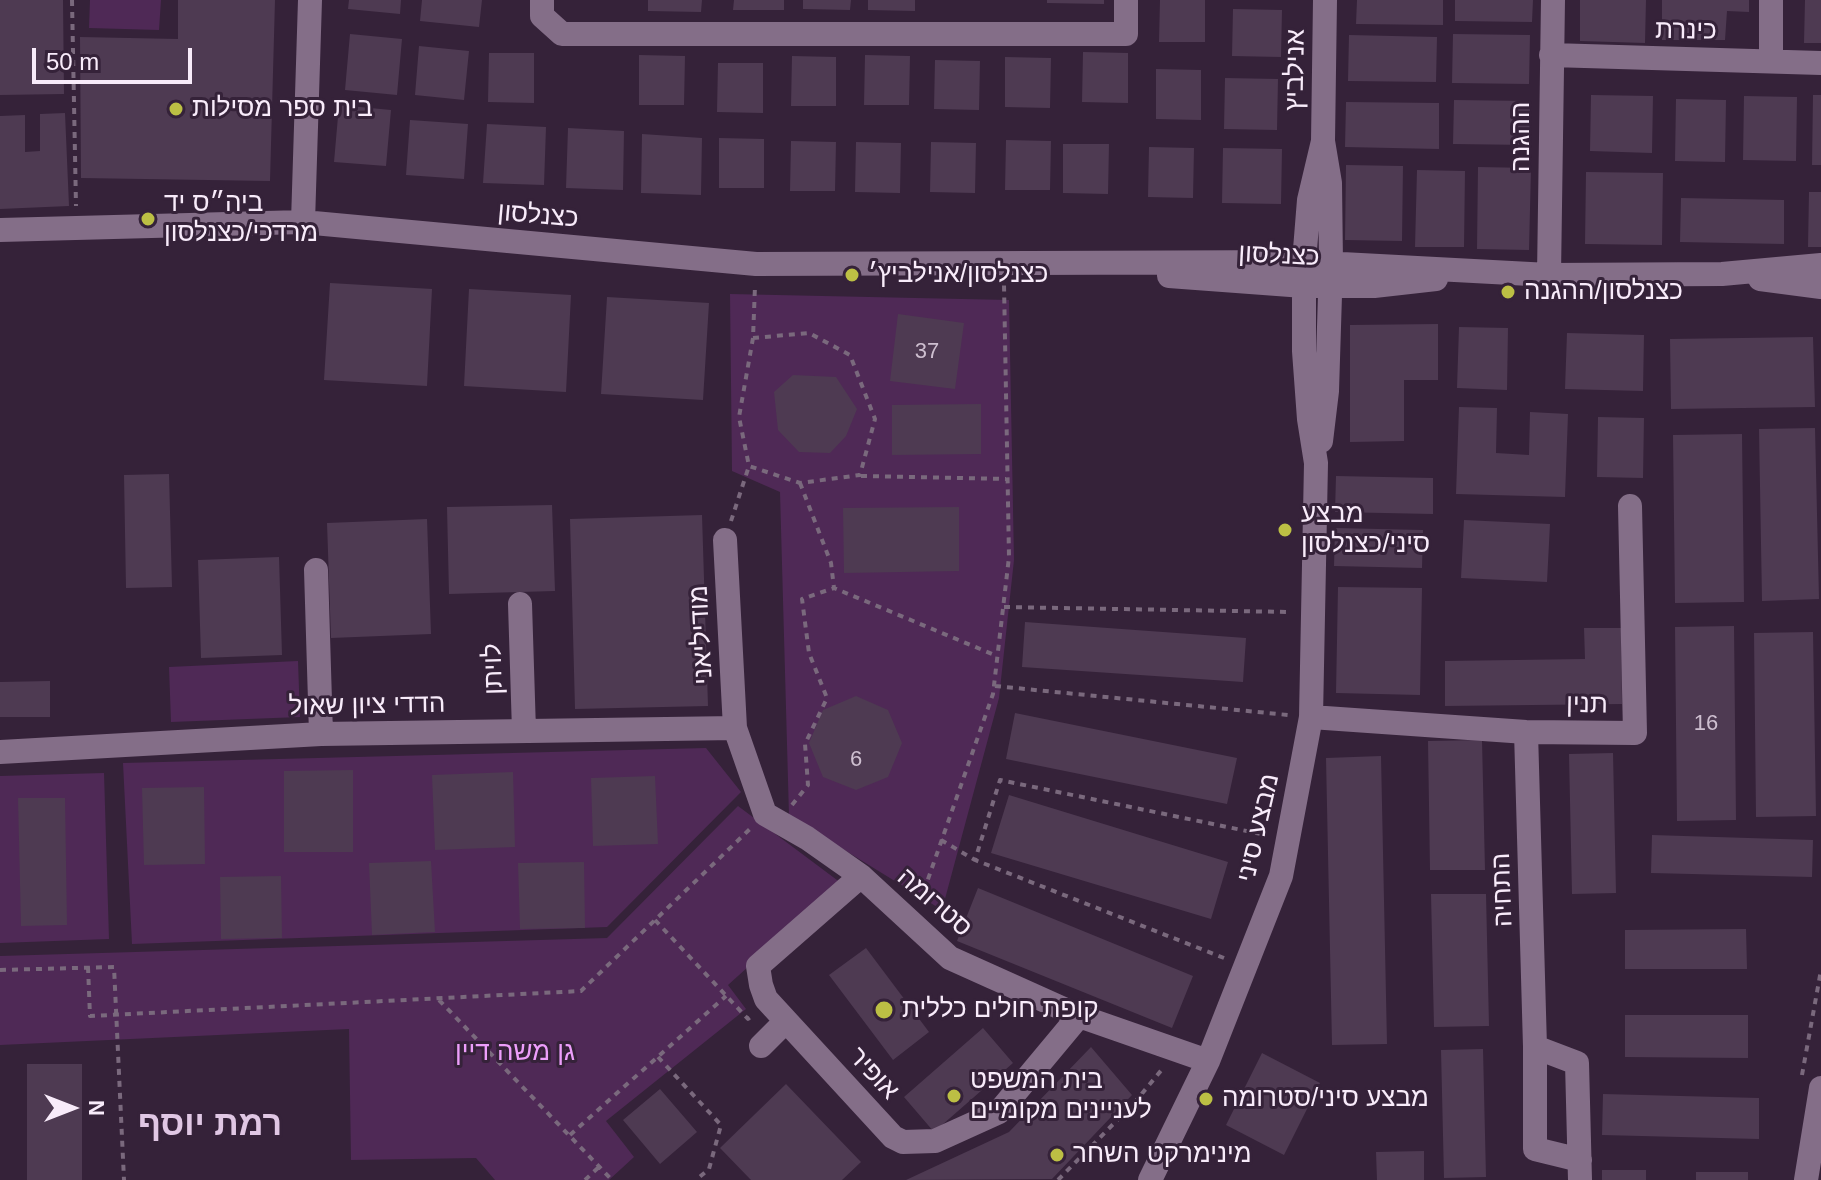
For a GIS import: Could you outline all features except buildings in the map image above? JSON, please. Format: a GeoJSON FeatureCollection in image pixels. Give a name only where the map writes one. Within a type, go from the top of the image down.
{"type":"FeatureCollection","features":[{"type":"Feature","properties":{"kind":"street"},"geometry":{"type":"LineString","coordinates":[[303,222],[310,0]]}},
{"type":"Feature","properties":{"kind":"street"},"geometry":{"type":"LineString","coordinates":[[542,8],[562,34],[1126,34],[1126,0]]}},
{"type":"Feature","properties":{"kind":"street","name":"אנילביץ"},"geometry":{"type":"LineString","coordinates":[[1323,141],[1325,0]]}},
{"type":"Feature","properties":{"kind":"street","name":"ההגנה"},"geometry":{"type":"LineString","coordinates":[[1549,275],[1553,0]]}},
{"type":"Feature","properties":{"kind":"street"},"geometry":{"type":"LineString","coordinates":[[1771,0],[1771,61]]}},
{"type":"Feature","properties":{"kind":"street","name":"כינרת"},"geometry":{"type":"LineString","coordinates":[[1551,55],[1821,63]]}},
{"type":"Feature","properties":{"kind":"street","name":"מבצע סיני"},"geometry":{"type":"LineString","coordinates":[[1150,1180],[1208,1061],[1281,876],[1311,717],[1316,463],[1304,351],[1304,274],[1309,200],[1323,141]]}},
{"type":"Feature","properties":{"kind":"street","name":"מבצע סיני"},"geometry":{"type":"LineString","coordinates":[[1316,463],[1327,391],[1330,274],[1330,183],[1323,141]]}},
{"type":"Feature","properties":{"kind":"street","name":"כצנלסון"},"geometry":{"type":"LineString","coordinates":[[0,230],[303,222],[756,264],[1072,264],[1330,274],[1374,286],[1484,273],[1722,274],[1821,265]]}},
{"type":"Feature","properties":{"kind":"street","name":"כצנלסון"},"geometry":{"type":"LineString","coordinates":[[1722,274],[1821,287]]}},
{"type":"Feature","properties":{"kind":"street"},"geometry":{"type":"LineString","coordinates":[[1784,283],[1821,307]]}},
{"type":"Feature","properties":{"kind":"street","name":"תנין"},"geometry":{"type":"LineString","coordinates":[[1311,717],[1526,732],[1635,733],[1630,506]]}},
{"type":"Feature","properties":{"kind":"street","name":"מודיליאני"},"geometry":{"type":"LineString","coordinates":[[725,540],[735,728]]}},
{"type":"Feature","properties":{"kind":"street"},"geometry":{"type":"LineString","coordinates":[[316,570],[321,734]]}},
{"type":"Feature","properties":{"kind":"street","name":"לויתן"},"geometry":{"type":"LineString","coordinates":[[520,604],[524,731]]}},
{"type":"Feature","properties":{"kind":"street"},"geometry":{"type":"LineString","coordinates":[[735,728],[772,818]]}},
{"type":"Feature","properties":{"kind":"street","name":"הדדי ציון שאול"},"geometry":{"type":"LineString","coordinates":[[0,752],[321,734],[735,728]]}},
{"type":"Feature","properties":{"kind":"street","name":"התחיה"},"geometry":{"type":"LineString","coordinates":[[1526,732],[1535,1149],[1580,1170],[1577,1063],[1535,1047]]}},
{"type":"Feature","properties":{"kind":"street","name":"סטרומה"},"geometry":{"type":"LineString","coordinates":[[772,818],[861,876],[950,958],[1079,1016],[1208,1061]]}},
{"type":"Feature","properties":{"kind":"street","name":"אופיר"},"geometry":{"type":"LineString","coordinates":[[861,876],[758,966],[761,985],[769,1002],[893,1137],[903,1142],[935,1141],[999,1112],[1079,1016]]}},
{"type":"Feature","properties":{"kind":"street"},"geometry":{"type":"LineString","coordinates":[[761,1046],[786,1021]]}},
{"type":"Feature","properties":{"kind":"street"},"geometry":{"type":"LineString","coordinates":[[1806,1180],[1821,1088]]}},
{"type":"Feature","properties":{"kind":"path"},"geometry":{"type":"LineString","coordinates":[[72,0],[76,228]]}},
{"type":"Feature","properties":{"kind":"path"},"geometry":{"type":"LineString","coordinates":[[912,924],[994,686],[1009,557],[1003,262]]}},
{"type":"Feature","properties":{"kind":"path"},"geometry":{"type":"LineString","coordinates":[[725,540],[749,466],[739,417],[753,338],[756,264]]}},
{"type":"Feature","properties":{"kind":"path"},"geometry":{"type":"LineString","coordinates":[[753,338],[809,333],[850,355],[875,419],[860,475]]}},
{"type":"Feature","properties":{"kind":"path"},"geometry":{"type":"LineString","coordinates":[[749,466],[800,483],[860,475],[1006,479]]}},
{"type":"Feature","properties":{"kind":"path"},"geometry":{"type":"LineString","coordinates":[[800,483],[831,563],[834,588]]}},
{"type":"Feature","properties":{"kind":"path"},"geometry":{"type":"LineString","coordinates":[[88,967],[90,1016],[581,991],[655,920],[808,785],[805,744],[827,698],[809,653],[802,599],[834,588],[997,656]]}},
{"type":"Feature","properties":{"kind":"path"},"geometry":{"type":"LineString","coordinates":[[1003,607],[1313,612]]}},
{"type":"Feature","properties":{"kind":"path"},"geometry":{"type":"LineString","coordinates":[[994,686],[1311,717]]}},
{"type":"Feature","properties":{"kind":"path"},"geometry":{"type":"LineString","coordinates":[[975,860],[1000,780],[1288,839]]}},
{"type":"Feature","properties":{"kind":"path"},"geometry":{"type":"LineString","coordinates":[[941,840],[975,860],[1246,966]]}},
{"type":"Feature","properties":{"kind":"path"},"geometry":{"type":"LineString","coordinates":[[655,920],[748,1019],[769,1002]]}},
{"type":"Feature","properties":{"kind":"path"},"geometry":{"type":"LineString","coordinates":[[0,970],[114,967],[124,1180]]}},
{"type":"Feature","properties":{"kind":"path"},"geometry":{"type":"LineString","coordinates":[[570,1135],[726,996]]}},
{"type":"Feature","properties":{"kind":"path"},"geometry":{"type":"LineString","coordinates":[[438,999],[612,1180]]}},
{"type":"Feature","properties":{"kind":"path"},"geometry":{"type":"LineString","coordinates":[[1058,1180],[1135,1102],[1179,1050]]}},
{"type":"Feature","properties":{"kind":"path"},"geometry":{"type":"LineString","coordinates":[[658,1057],[721,1125],[709,1169],[696,1180]]}},
{"type":"Feature","properties":{"kind":"path"},"geometry":{"type":"LineString","coordinates":[[585,1180],[600,1166]]}},
{"type":"Feature","properties":{"kind":"green space"},"geometry":{"type":"Polygon","coordinates":[[[90,0],[161,0],[159,30],[89,28],[90,0]]]}},
{"type":"Feature","properties":{"kind":"green space"},"geometry":{"type":"Polygon","coordinates":[[[730,294],[1009,300],[1014,560],[999,698],[942,910],[789,816],[780,492],[732,471],[730,294]]]}},
{"type":"Feature","properties":{"kind":"green space"},"geometry":{"type":"Polygon","coordinates":[[[298,661],[300,717],[171,722],[169,667],[298,661]]]}},
{"type":"Feature","properties":{"kind":"green space"},"geometry":{"type":"Polygon","coordinates":[[[706,748],[741,792],[607,927],[132,944],[123,763],[706,748]]]}},
{"type":"Feature","properties":{"kind":"green space"},"geometry":{"type":"Polygon","coordinates":[[[104,773],[109,939],[0,943],[0,776],[104,773]]]}},
{"type":"Feature","properties":{"kind":"green space","name":"גן משה דיין"},"geometry":{"type":"Polygon","coordinates":[[[738,806],[841,883],[728,985],[746,1009],[606,1121],[634,1157],[609,1180],[495,1180],[476,1158],[351,1160],[349,1029],[0,1045],[0,956],[607,938],[738,806]]]}},
{"type":"Feature","properties":{"kind":"place","name":"בית ספר מסילות"},"geometry":{"type":"Point","coordinates":[176,109]}},
{"type":"Feature","properties":{"kind":"place","name":"ביה״ס יד מרדכי/כצנלסון"},"geometry":{"type":"Point","coordinates":[148,219]}},
{"type":"Feature","properties":{"kind":"place","name":"כצנלסון/אנילביץ׳"},"geometry":{"type":"Point","coordinates":[852,275]}},
{"type":"Feature","properties":{"kind":"place","name":"כצנלסון/ההגנה"},"geometry":{"type":"Point","coordinates":[1508,292]}},
{"type":"Feature","properties":{"kind":"place","name":"מבצע סיני/כצנלסון"},"geometry":{"type":"Point","coordinates":[1285,530]}},
{"type":"Feature","properties":{"kind":"place","name":"קופת חולים כללית"},"geometry":{"type":"Point","coordinates":[884,1010]}},
{"type":"Feature","properties":{"kind":"place","name":"בית המשפט לעניינים מקומיים"},"geometry":{"type":"Point","coordinates":[954,1096]}},
{"type":"Feature","properties":{"kind":"place","name":"מבצע סיני/סטרומה"},"geometry":{"type":"Point","coordinates":[1206,1099]}},
{"type":"Feature","properties":{"kind":"place","name":"מינימרקט השחר"},"geometry":{"type":"Point","coordinates":[1057,1155]}},
{"type":"Feature","properties":{"kind":"district","name":"רמת יוסף"},"geometry":{"type":"Point","coordinates":[210,1126]}}]}
